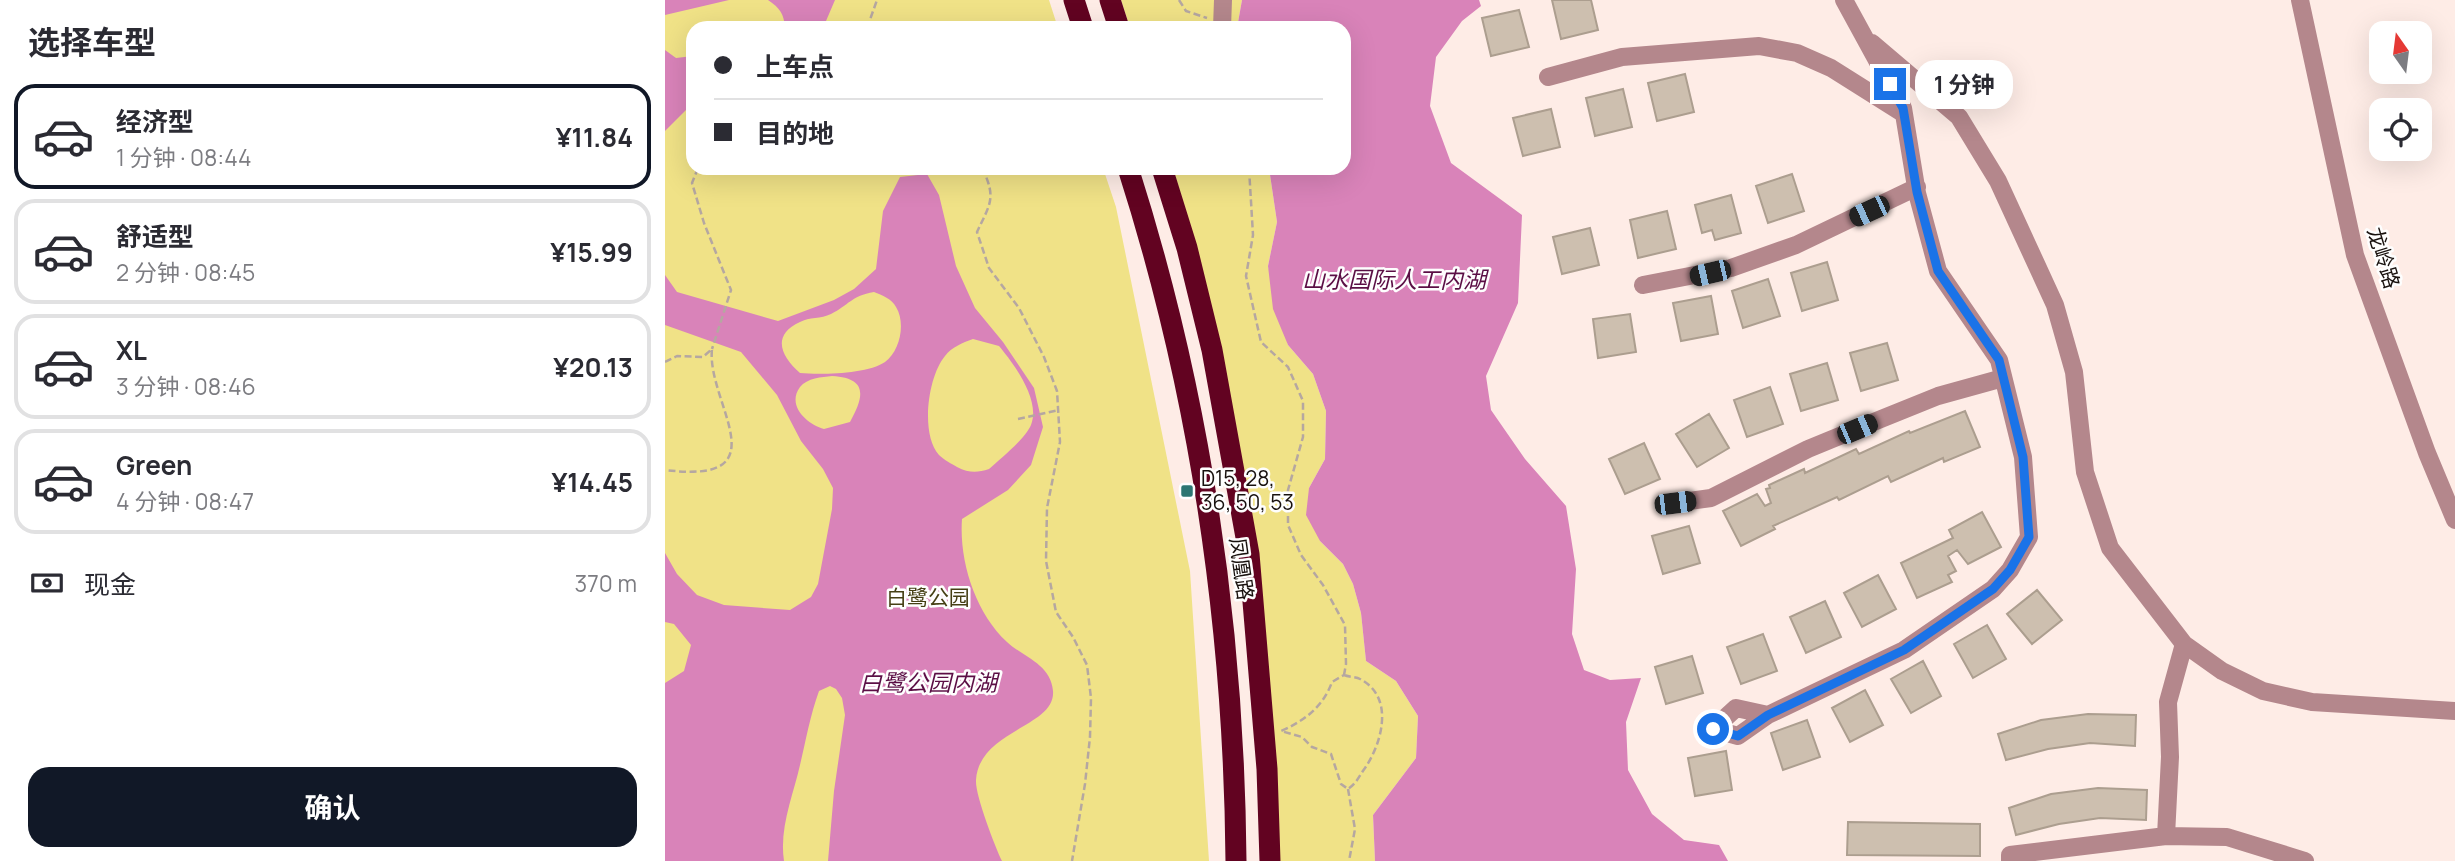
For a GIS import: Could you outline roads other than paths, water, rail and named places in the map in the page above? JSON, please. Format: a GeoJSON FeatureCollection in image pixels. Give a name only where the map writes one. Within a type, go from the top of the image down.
{"type":"FeatureCollection","features":[{"type":"Feature","properties":{"kind":"highway"},"geometry":{"type":"LineString","coordinates":[[1074,0],[1081,21]]}},
{"type":"Feature","properties":{"kind":"highway"},"geometry":{"type":"LineString","coordinates":[[1110,0],[1117,21]]}},
{"type":"Feature","properties":{"kind":"highway","name":"凤凰路"},"geometry":{"type":"LineString","coordinates":[[1130,175],[1153,246],[1181,360],[1205,480],[1227,647],[1235,786],[1236,861]]}},
{"type":"Feature","properties":{"kind":"highway","name":"凤凰路"},"geometry":{"type":"LineString","coordinates":[[1164,175],[1187,248],[1212,349],[1249,554],[1267,769],[1270,861]]}},
{"type":"Feature","properties":{"kind":"street"},"geometry":{"type":"LineString","coordinates":[[1222,21],[1223,0]]}},
{"type":"Feature","properties":{"kind":"street"},"geometry":{"type":"LineString","coordinates":[[1768,715],[1904,650],[1993,589],[2010,570],[2029,537],[2023,457],[1999,360],[1938,271],[1917,187],[1903,108],[1844,0]]}},
{"type":"Feature","properties":{"kind":"street","name":"龙岭路"},"geometry":{"type":"LineString","coordinates":[[2301,0],[2355,256],[2427,453],[2455,520]]}},
{"type":"Feature","properties":{"kind":"street"},"geometry":{"type":"LineString","coordinates":[[1864,36],[1959,117],[1998,181],[2055,305],[2074,372],[2085,472],[2110,548],[2184,644],[2222,671],[2263,691],[2312,702],[2455,711]]}},
{"type":"Feature","properties":{"kind":"street"},"geometry":{"type":"LineString","coordinates":[[1548,77],[1622,57],[1759,46],[1797,53],[1831,68],[1904,114]]}},
{"type":"Feature","properties":{"kind":"street"},"geometry":{"type":"LineString","coordinates":[[1643,285],[1731,268],[1796,245],[1917,187]]}},
{"type":"Feature","properties":{"kind":"street"},"geometry":{"type":"LineString","coordinates":[[1675,503],[1711,498],[1808,449],[1881,418],[1938,396],[2003,378]]}},
{"type":"Feature","properties":{"kind":"street"},"geometry":{"type":"LineString","coordinates":[[2166,836],[2170,757],[2168,702],[2184,644]]}},
{"type":"Feature","properties":{"kind":"street"},"geometry":{"type":"LineString","coordinates":[[2010,861],[2010,855],[2166,836],[2227,837],[2305,861]]}},
{"type":"Feature","properties":{"kind":"water"},"geometry":{"type":"Polygon","coordinates":[[[665,0],[729,0],[665,15],[665,0]]]}},
{"type":"Feature","properties":{"kind":"water"},"geometry":{"type":"Polygon","coordinates":[[[768,0],[835,0],[826,21],[784,21],[776,6],[768,0]]]}},
{"type":"Feature","properties":{"kind":"water","name":"山水国际人工内湖"},"geometry":{"type":"Polygon","coordinates":[[[1242,0],[1479,0],[1481,6],[1462,21],[1436,57],[1430,106],[1451,163],[1522,215],[1518,303],[1486,376],[1491,410],[1525,459],[1566,506],[1576,569],[1572,634],[1584,670],[1610,680],[1641,678],[1626,722],[1628,770],[1652,814],[1684,840],[1719,845],[1728,861],[1375,861],[1373,815],[1416,758],[1418,716],[1396,681],[1366,661],[1361,613],[1353,584],[1343,564],[1320,541],[1306,515],[1309,488],[1325,459],[1326,411],[1313,374],[1288,345],[1273,309],[1268,266],[1277,222],[1270,175],[1351,175],[1351,21],[1238,21],[1242,0]]]}},
{"type":"Feature","properties":{"kind":"water"},"geometry":{"type":"Polygon","coordinates":[[[665,50],[676,58],[686,57],[686,110],[665,131],[665,50]]]}},
{"type":"Feature","properties":{"kind":"water","name":"白鹭公园内湖"},"geometry":{"type":"Polygon","coordinates":[[[928,175],[939,195],[956,266],[975,308],[1003,342],[1034,388],[1043,427],[1031,465],[1008,490],[962,519],[966,568],[978,601],[986,616],[1007,642],[1047,674],[1053,691],[1051,703],[1043,713],[1002,739],[980,763],[976,780],[979,797],[1002,861],[828,861],[834,791],[845,715],[842,698],[836,689],[830,686],[819,691],[811,719],[787,812],[783,836],[784,861],[665,861],[665,683],[684,671],[691,645],[674,624],[665,622],[665,553],[677,574],[697,595],[724,605],[790,610],[811,597],[818,584],[832,509],[833,488],[823,469],[801,441],[777,395],[741,352],[665,325],[665,275],[677,292],[778,321],[834,300],[854,289],[876,269],[883,211],[900,177],[928,175]],[[874,292],[866,294],[831,314],[804,320],[791,327],[785,333],[782,346],[793,367],[800,373],[831,374],[867,369],[885,362],[898,344],[901,321],[896,307],[874,292]],[[973,339],[951,350],[939,365],[931,391],[928,420],[933,446],[939,455],[961,469],[977,472],[989,469],[1018,442],[1031,425],[1033,415],[1029,394],[1012,362],[999,346],[973,339]],[[832,376],[815,378],[803,384],[796,394],[797,408],[801,414],[824,429],[850,422],[860,396],[857,384],[852,380],[832,376]]]}},
{"type":"Feature","properties":{"kind":"place","name":"D15, 28, 36, 50, 53"},"geometry":{"type":"Point","coordinates":[1187,491]}},
{"type":"Feature","properties":{"kind":"park label","name":"白鹭公园"},"geometry":{"type":"Point","coordinates":[928,598]}}]}
